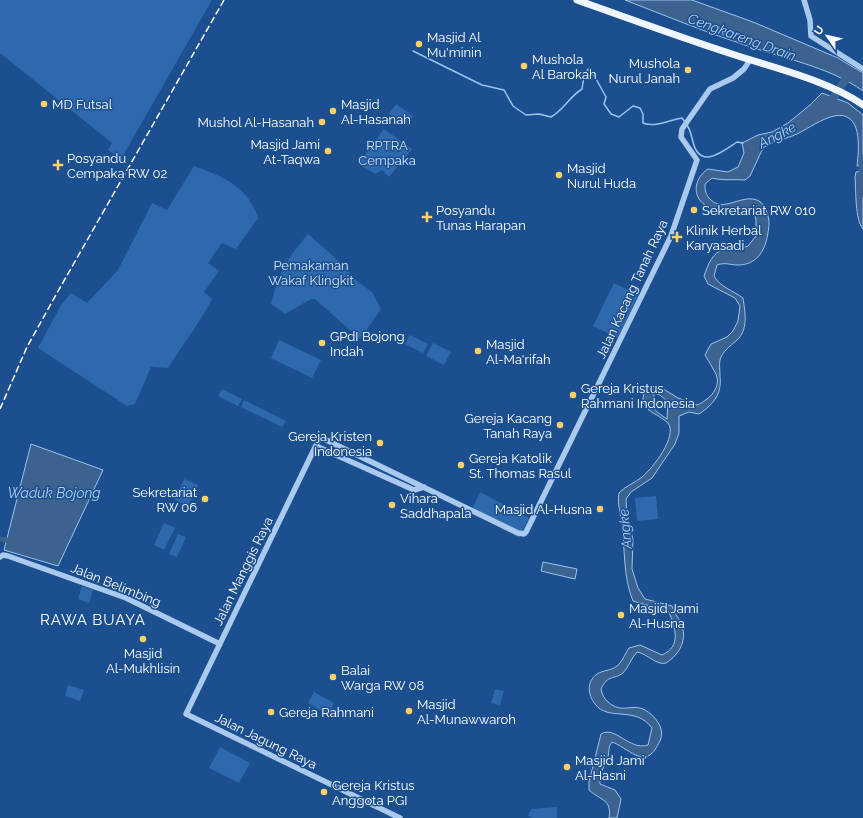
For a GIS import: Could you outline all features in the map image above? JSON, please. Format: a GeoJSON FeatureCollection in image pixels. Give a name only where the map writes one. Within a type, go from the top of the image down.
{"type":"FeatureCollection","features":[{"type":"Feature","properties":{"kind":"main road"},"geometry":{"type":"LineString","coordinates":[[577,0],[818,83],[850,96],[863,104]]}},
{"type":"Feature","properties":{"kind":"street"},"geometry":{"type":"LineString","coordinates":[[804,0],[810,20],[811,36],[863,69]]}},
{"type":"Feature","properties":{"kind":"street","name":"Jalan Kacang Tanah Raya"},"geometry":{"type":"LineString","coordinates":[[424,488],[518,533],[524,534],[526,532],[671,236],[697,160],[680,133],[710,89],[733,78],[744,69],[750,60]]}},
{"type":"Feature","properties":{"kind":"street","name":"Jalan Manggis Raya"},"geometry":{"type":"LineString","coordinates":[[186,714],[320,437],[424,488]]}},
{"type":"Feature","properties":{"kind":"street"},"geometry":{"type":"LineString","coordinates":[[316,446],[414,490],[424,488]]}},
{"type":"Feature","properties":{"kind":"street","name":"Jalan Belimbing"},"geometry":{"type":"LineString","coordinates":[[1,557],[8,556],[126,598],[220,644]]}},
{"type":"Feature","properties":{"kind":"street","name":"Jalan Jagung Raya"},"geometry":{"type":"LineString","coordinates":[[186,714],[400,818]]}},
{"type":"Feature","properties":{"kind":"green space"},"geometry":{"type":"Polygon","coordinates":[[[0,0],[212,0],[121,159],[108,150],[112,143],[0,53],[0,0]]]}},
{"type":"Feature","properties":{"kind":"green space"},"geometry":{"type":"Polygon","coordinates":[[[396,104],[413,116],[406,126],[389,114],[396,104]]]}},
{"type":"Feature","properties":{"kind":"green space","name":"RPTRA Cempaka"},"geometry":{"type":"Polygon","coordinates":[[[384,129],[412,149],[389,177],[382,170],[375,174],[358,164],[384,129]]]}},
{"type":"Feature","properties":{"kind":"green space"},"geometry":{"type":"Polygon","coordinates":[[[194,166],[215,174],[233,184],[248,198],[254,207],[258,218],[236,249],[222,243],[208,263],[219,271],[204,292],[212,299],[207,308],[168,368],[151,367],[135,404],[127,406],[38,348],[61,305],[71,293],[87,303],[118,270],[152,203],[167,210],[194,166]]]}},
{"type":"Feature","properties":{"kind":"green space","name":"Pemakaman Wakaf Klingkit"},"geometry":{"type":"Polygon","coordinates":[[[308,234],[341,263],[357,281],[372,292],[381,309],[360,339],[315,299],[311,299],[285,314],[271,304],[277,283],[284,267],[294,251],[308,234]]]}},
{"type":"Feature","properties":{"kind":"green space"},"geometry":{"type":"Polygon","coordinates":[[[614,283],[638,295],[618,338],[593,326],[614,283]]]}},
{"type":"Feature","properties":{"kind":"green space"},"geometry":{"type":"Polygon","coordinates":[[[410,335],[428,344],[423,353],[405,344],[410,335]]]}},
{"type":"Feature","properties":{"kind":"green space"},"geometry":{"type":"Polygon","coordinates":[[[279,340],[321,360],[312,378],[271,358],[279,340]]]}},
{"type":"Feature","properties":{"kind":"green space"},"geometry":{"type":"Polygon","coordinates":[[[433,343],[451,352],[444,365],[426,356],[433,343]]]}},
{"type":"Feature","properties":{"kind":"green space"},"geometry":{"type":"Polygon","coordinates":[[[222,389],[242,399],[238,406],[218,396],[222,389]]]}},
{"type":"Feature","properties":{"kind":"green space"},"geometry":{"type":"Polygon","coordinates":[[[244,400],[286,421],[282,427],[241,407],[244,400]]]}},
{"type":"Feature","properties":{"kind":"green space"},"geometry":{"type":"Polygon","coordinates":[[[184,479],[198,485],[188,506],[175,500],[184,479]]]}},
{"type":"Feature","properties":{"kind":"green space"},"geometry":{"type":"Polygon","coordinates":[[[480,492],[529,518],[519,538],[478,515],[473,507],[480,492]]]}},
{"type":"Feature","properties":{"kind":"green space"},"geometry":{"type":"Polygon","coordinates":[[[656,496],[658,519],[637,521],[635,498],[656,496]]]}},
{"type":"Feature","properties":{"kind":"green space"},"geometry":{"type":"Polygon","coordinates":[[[164,523],[175,528],[164,550],[154,545],[164,523]]]}},
{"type":"Feature","properties":{"kind":"green space"},"geometry":{"type":"Polygon","coordinates":[[[178,534],[186,537],[177,557],[169,554],[178,534]]]}},
{"type":"Feature","properties":{"kind":"green space"},"geometry":{"type":"Polygon","coordinates":[[[82,586],[93,590],[89,603],[78,599],[82,586]]]}},
{"type":"Feature","properties":{"kind":"green space"},"geometry":{"type":"Polygon","coordinates":[[[68,685],[84,690],[80,701],[65,696],[68,685]]]}},
{"type":"Feature","properties":{"kind":"green space"},"geometry":{"type":"Polygon","coordinates":[[[495,689],[504,691],[500,705],[491,703],[495,689]]]}},
{"type":"Feature","properties":{"kind":"green space"},"geometry":{"type":"Polygon","coordinates":[[[314,692],[334,703],[328,715],[308,703],[314,692]]]}},
{"type":"Feature","properties":{"kind":"green space"},"geometry":{"type":"Polygon","coordinates":[[[220,747],[250,763],[239,783],[209,768],[220,747]]]}},
{"type":"Feature","properties":{"kind":"green space"},"geometry":{"type":"Polygon","coordinates":[[[557,807],[557,818],[533,818],[528,816],[531,809],[557,807]]]}},
{"type":"Feature","properties":{"kind":"water","name":"Cengkareng Drain"},"geometry":{"type":"Polygon","coordinates":[[[625,0],[692,0],[753,22],[838,58],[863,73],[863,91],[849,82],[820,69],[727,39],[625,0]]]}},
{"type":"Feature","properties":{"kind":"water"},"geometry":{"type":"Polygon","coordinates":[[[822,93],[848,103],[863,115],[863,165],[857,166],[858,141],[855,125],[850,119],[843,116],[834,116],[820,121],[797,134],[763,148],[750,176],[745,180],[725,180],[712,178],[705,184],[707,194],[714,203],[726,204],[746,199],[759,201],[765,207],[768,217],[769,223],[767,238],[762,251],[753,261],[738,265],[717,265],[714,276],[717,280],[723,286],[743,298],[745,321],[743,332],[740,337],[722,354],[720,360],[720,388],[716,398],[699,414],[689,412],[679,416],[679,433],[675,444],[652,478],[631,492],[626,499],[627,518],[633,539],[632,569],[638,588],[645,599],[672,606],[681,623],[684,635],[679,651],[666,663],[659,663],[637,652],[623,673],[606,681],[601,689],[604,698],[613,706],[622,708],[634,707],[648,712],[654,717],[662,732],[661,739],[656,748],[646,757],[635,755],[612,742],[610,744],[608,757],[601,774],[600,784],[615,790],[621,799],[617,818],[609,818],[609,807],[605,801],[589,790],[589,782],[601,734],[606,732],[612,733],[628,742],[641,746],[648,745],[652,728],[638,717],[607,712],[600,709],[591,697],[589,689],[591,681],[597,674],[617,666],[629,648],[640,645],[662,655],[672,647],[675,642],[675,630],[669,612],[633,601],[627,582],[619,493],[647,473],[663,452],[670,436],[668,423],[647,409],[644,405],[644,394],[647,386],[660,387],[678,398],[697,405],[706,400],[714,392],[717,378],[705,355],[711,344],[727,337],[733,331],[738,321],[740,306],[735,298],[708,284],[704,276],[711,260],[717,253],[725,249],[748,246],[756,236],[756,219],[752,209],[744,208],[719,214],[699,199],[696,186],[699,178],[708,169],[728,172],[738,167],[744,153],[742,143],[758,135],[772,132],[788,123],[822,93]],[[654,393],[654,409],[667,419],[668,402],[660,395],[654,393]]]}},
{"type":"Feature","properties":{"kind":"water"},"geometry":{"type":"Polygon","coordinates":[[[863,171],[863,229],[860,225],[857,212],[855,177],[856,172],[863,171]]]}},
{"type":"Feature","properties":{"kind":"water","name":"Waduk Bojong"},"geometry":{"type":"Polygon","coordinates":[[[31,444],[103,470],[58,566],[4,550],[31,444]]]}},
{"type":"Feature","properties":{"kind":"water"},"geometry":{"type":"Polygon","coordinates":[[[543,562],[577,569],[575,579],[541,571],[543,562]]]}},
{"type":"Feature","properties":{"kind":"waterway"},"geometry":{"type":"LineString","coordinates":[[413,51],[482,85],[504,90],[513,106],[526,115],[539,114],[551,117],[556,114],[577,92],[582,89],[584,76],[588,69],[595,77],[606,97],[604,104],[611,114],[619,117],[633,106],[640,108],[643,114],[643,123],[653,125],[682,118],[685,122]]}},
{"type":"Feature","properties":{"kind":"waterway","name":"Angke"},"geometry":{"type":"LineString","coordinates":[[828,106],[847,77]]}},
{"type":"Feature","properties":{"kind":"waterway"},"geometry":{"type":"LineString","coordinates":[[687,125],[696,150],[701,155],[706,157],[718,154],[737,142],[743,143]]}},
{"type":"Feature","properties":{"kind":"waterway"},"geometry":{"type":"LineString","coordinates":[[863,158],[863,194]]}},
{"type":"Feature","properties":{"kind":"waterway"},"geometry":{"type":"LineString","coordinates":[[0,539],[7,540]]}},
{"type":"Feature","properties":{"kind":"railway"},"geometry":{"type":"LineString","coordinates":[[0,409],[27,347],[224,0]]}},
{"type":"Feature","properties":{"kind":"place","name":"Masjid Al Mu'minin"},"geometry":{"type":"Point","coordinates":[419,44]}},
{"type":"Feature","properties":{"kind":"place","name":"Mushola Al Barokah"},"geometry":{"type":"Point","coordinates":[524,66]}},
{"type":"Feature","properties":{"kind":"place","name":"Mushola Nurul Janah"},"geometry":{"type":"Point","coordinates":[688,70]}},
{"type":"Feature","properties":{"kind":"place","name":"MD Futsal"},"geometry":{"type":"Point","coordinates":[44,104]}},
{"type":"Feature","properties":{"kind":"place","name":"Masjid Al-Hasanah"},"geometry":{"type":"Point","coordinates":[333,111]}},
{"type":"Feature","properties":{"kind":"place","name":"Mushol Al-Hasanah"},"geometry":{"type":"Point","coordinates":[322,122]}},
{"type":"Feature","properties":{"kind":"place","name":"Masjid Jami At-Taqwa"},"geometry":{"type":"Point","coordinates":[328,151]}},
{"type":"Feature","properties":{"kind":"place","name":"Posyandu Cempaka RW 02"},"geometry":{"type":"Point","coordinates":[58,165]}},
{"type":"Feature","properties":{"kind":"place","name":"Masjid Nurul Huda"},"geometry":{"type":"Point","coordinates":[559,175]}},
{"type":"Feature","properties":{"kind":"place","name":"Sekretariat RW 010"},"geometry":{"type":"Point","coordinates":[694,210]}},
{"type":"Feature","properties":{"kind":"place","name":"Posyandu Tunas Harapan"},"geometry":{"type":"Point","coordinates":[427,217]}},
{"type":"Feature","properties":{"kind":"place","name":"Klinik Herbal Karyasadi"},"geometry":{"type":"Point","coordinates":[677,237]}},
{"type":"Feature","properties":{"kind":"place","name":"GPdI Bojong Indah"},"geometry":{"type":"Point","coordinates":[322,343]}},
{"type":"Feature","properties":{"kind":"place","name":"Masjid Al-Ma'rifah"},"geometry":{"type":"Point","coordinates":[478,351]}},
{"type":"Feature","properties":{"kind":"place","name":"Gereja Kristus Rahmani Indonesia"},"geometry":{"type":"Point","coordinates":[573,395]}},
{"type":"Feature","properties":{"kind":"place","name":"Gereja Kacang Tanah Raya"},"geometry":{"type":"Point","coordinates":[560,425]}},
{"type":"Feature","properties":{"kind":"place","name":"Gereja Kristen Indonesia"},"geometry":{"type":"Point","coordinates":[380,443]}},
{"type":"Feature","properties":{"kind":"place","name":"Gereja Katolik St. Thomas Rasul"},"geometry":{"type":"Point","coordinates":[461,465]}},
{"type":"Feature","properties":{"kind":"place","name":"Sekretariat RW 06"},"geometry":{"type":"Point","coordinates":[205,499]}},
{"type":"Feature","properties":{"kind":"place","name":"Vihara Saddhapala"},"geometry":{"type":"Point","coordinates":[392,505]}},
{"type":"Feature","properties":{"kind":"place","name":"Masjid Al-Husna"},"geometry":{"type":"Point","coordinates":[600,509]}},
{"type":"Feature","properties":{"kind":"place","name":"Masjid Jami Al-Husna"},"geometry":{"type":"Point","coordinates":[621,615]}},
{"type":"Feature","properties":{"kind":"place","name":"Masjid Al-Mukhlisin"},"geometry":{"type":"Point","coordinates":[143,639]}},
{"type":"Feature","properties":{"kind":"place","name":"Balai Warga RW 08"},"geometry":{"type":"Point","coordinates":[333,677]}},
{"type":"Feature","properties":{"kind":"place","name":"Masjid Al-Munawwaroh"},"geometry":{"type":"Point","coordinates":[409,711]}},
{"type":"Feature","properties":{"kind":"place","name":"Gereja Rahmani"},"geometry":{"type":"Point","coordinates":[271,712]}},
{"type":"Feature","properties":{"kind":"place","name":"Masjid Jami' Al-Hasni"},"geometry":{"type":"Point","coordinates":[567,767]}},
{"type":"Feature","properties":{"kind":"place","name":"Gereja Kristus Anggota PGI"},"geometry":{"type":"Point","coordinates":[324,792]}},
{"type":"Feature","properties":{"kind":"district","name":"RAWA BUAYA"},"geometry":{"type":"Point","coordinates":[93,620]}}]}
